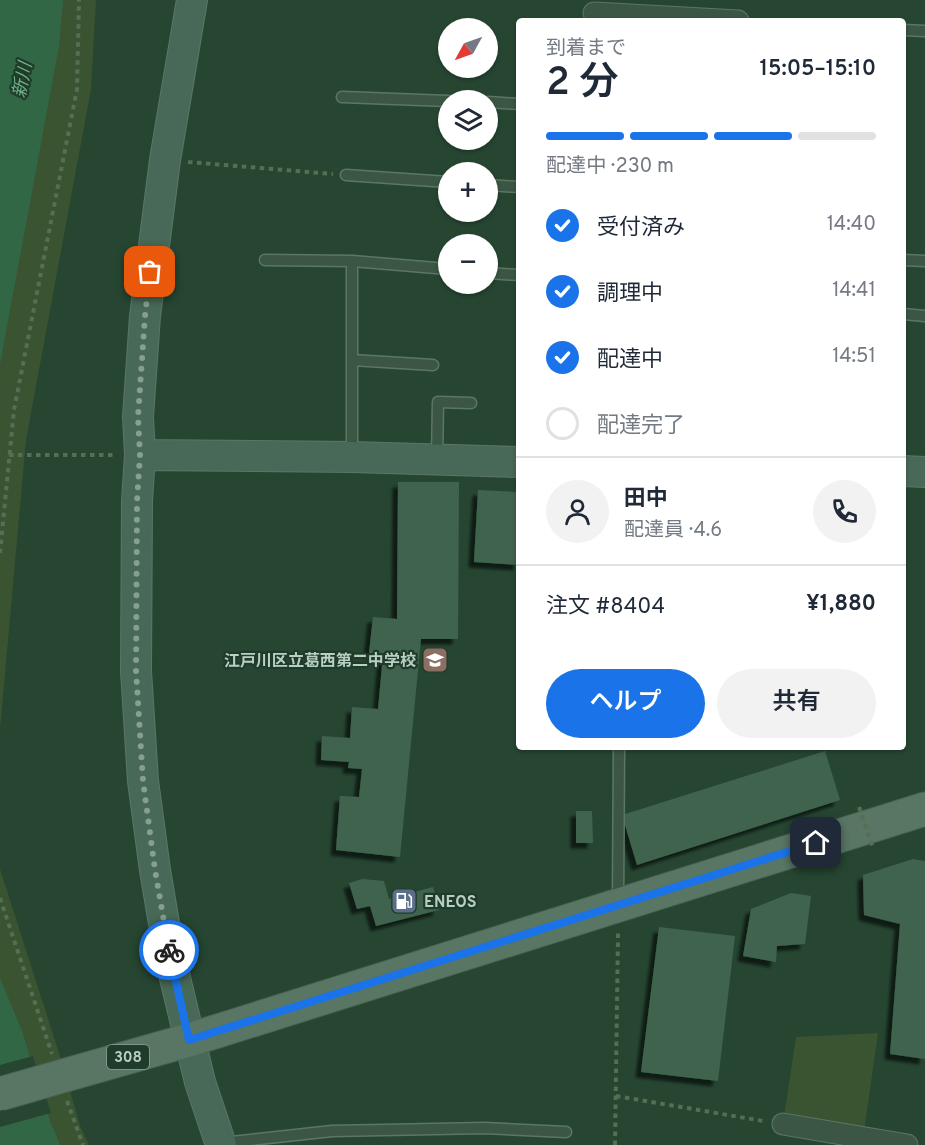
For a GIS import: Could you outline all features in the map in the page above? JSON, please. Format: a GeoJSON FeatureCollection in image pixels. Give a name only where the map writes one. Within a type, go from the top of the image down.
{"type":"FeatureCollection","features":[{"type":"Feature","properties":{"kind":"main road","name":"308"},"geometry":{"type":"LineString","coordinates":[[0,1094],[189,1040],[925,809]]}},
{"type":"Feature","properties":{"kind":"street"},"geometry":{"type":"LineString","coordinates":[[192,0],[165,160],[145,316],[138,417],[140,455],[137,501],[136,671],[143,781],[169,953],[200,1082],[220,1144]]}},
{"type":"Feature","properties":{"kind":"street"},"geometry":{"type":"LineString","coordinates":[[594,11],[695,18]]}},
{"type":"Feature","properties":{"kind":"street"},"geometry":{"type":"LineString","coordinates":[[140,455],[352,457],[516,462]]}},
{"type":"Feature","properties":{"kind":"street"},"geometry":{"type":"LineString","coordinates":[[906,471],[925,472]]}},
{"type":"Feature","properties":{"kind":"street"},"geometry":{"type":"LineString","coordinates":[[783,1124],[862,1142],[908,1145]]}},
{"type":"Feature","properties":{"kind":"lane"},"geometry":{"type":"LineString","coordinates":[[906,30],[925,31]]}},
{"type":"Feature","properties":{"kind":"lane"},"geometry":{"type":"LineString","coordinates":[[342,97],[438,101]]}},
{"type":"Feature","properties":{"kind":"lane"},"geometry":{"type":"LineString","coordinates":[[498,103],[516,104]]}},
{"type":"Feature","properties":{"kind":"lane"},"geometry":{"type":"LineString","coordinates":[[346,175],[438,181]]}},
{"type":"Feature","properties":{"kind":"lane"},"geometry":{"type":"LineString","coordinates":[[498,186],[516,187]]}},
{"type":"Feature","properties":{"kind":"lane"},"geometry":{"type":"LineString","coordinates":[[265,260],[352,261],[438,269]]}},
{"type":"Feature","properties":{"kind":"lane"},"geometry":{"type":"LineString","coordinates":[[906,260],[925,261]]}},
{"type":"Feature","properties":{"kind":"lane"},"geometry":{"type":"LineString","coordinates":[[352,261],[352,457]]}},
{"type":"Feature","properties":{"kind":"lane"},"geometry":{"type":"LineString","coordinates":[[498,274],[516,275]]}},
{"type":"Feature","properties":{"kind":"lane"},"geometry":{"type":"LineString","coordinates":[[906,314],[925,316]]}},
{"type":"Feature","properties":{"kind":"lane"},"geometry":{"type":"LineString","coordinates":[[352,360],[433,365]]}},
{"type":"Feature","properties":{"kind":"lane"},"geometry":{"type":"LineString","coordinates":[[437,460],[438,402],[471,403]]}},
{"type":"Feature","properties":{"kind":"lane"},"geometry":{"type":"LineString","coordinates":[[618,905],[619,750]]}},
{"type":"Feature","properties":{"kind":"lane"},"geometry":{"type":"LineString","coordinates":[[220,1144],[332,1131],[485,1128],[566,1131]]}},
{"type":"Feature","properties":{"kind":"path"},"geometry":{"type":"LineString","coordinates":[[0,553],[14,410],[77,89],[79,0]]}},
{"type":"Feature","properties":{"kind":"path"},"geometry":{"type":"LineString","coordinates":[[165,160],[346,175]]}},
{"type":"Feature","properties":{"kind":"path"},"geometry":{"type":"LineString","coordinates":[[9,455],[140,455]]}},
{"type":"Feature","properties":{"kind":"path"},"geometry":{"type":"LineString","coordinates":[[859,807],[873,848]]}},
{"type":"Feature","properties":{"kind":"path"},"geometry":{"type":"LineString","coordinates":[[0,898],[83,1145]]}},
{"type":"Feature","properties":{"kind":"path"},"geometry":{"type":"LineString","coordinates":[[615,1145],[618,905]]}},
{"type":"Feature","properties":{"kind":"path"},"geometry":{"type":"LineString","coordinates":[[616,1096],[783,1124]]}},
{"type":"Feature","properties":{"kind":"shaded area"},"geometry":{"type":"Polygon","coordinates":[[[0,0],[96,0],[91,89],[26,440],[0,729],[0,0]]]}},
{"type":"Feature","properties":{"kind":"shaded area"},"geometry":{"type":"Polygon","coordinates":[[[0,869],[66,1075],[0,1094],[0,869]]]}},
{"type":"Feature","properties":{"kind":"shaded area"},"geometry":{"type":"Polygon","coordinates":[[[878,1033],[863,1138],[783,1124],[796,1037],[878,1033]]]}},
{"type":"Feature","properties":{"kind":"shaded area"},"geometry":{"type":"Polygon","coordinates":[[[66,1076],[80,1126],[89,1145],[0,1145],[66,1076]]]}},
{"type":"Feature","properties":{"kind":"water","name":"新川"},"geometry":{"type":"Polygon","coordinates":[[[0,0],[63,0],[59,46],[0,364],[0,0]]]}},
{"type":"Feature","properties":{"kind":"water"},"geometry":{"type":"Polygon","coordinates":[[[0,978],[22,1031],[50,1121],[60,1145],[0,1145],[0,978]]]}},
{"type":"Feature","properties":{"kind":"pier"},"geometry":{"type":"Polygon","coordinates":[[[33,1056],[51,1113],[0,1127],[0,1065],[33,1056]]]}},
{"type":"Feature","properties":{"kind":"building"},"geometry":{"type":"Polygon","coordinates":[[[398,482],[459,482],[458,639],[421,639],[400,857],[336,850],[340,796],[359,797],[362,769],[348,768],[349,762],[321,760],[322,736],[350,738],[352,707],[378,709],[383,655],[369,653],[373,617],[397,619],[398,482]]]}},
{"type":"Feature","properties":{"kind":"building"},"geometry":{"type":"Polygon","coordinates":[[[478,490],[516,492],[516,565],[474,562],[478,490]]]}},
{"type":"Feature","properties":{"kind":"building"},"geometry":{"type":"Polygon","coordinates":[[[825,751],[840,800],[637,865],[622,815],[825,751]]]}},
{"type":"Feature","properties":{"kind":"building"},"geometry":{"type":"Polygon","coordinates":[[[576,811],[592,811],[593,843],[576,843],[576,811]]]}},
{"type":"Feature","properties":{"kind":"building"},"geometry":{"type":"Polygon","coordinates":[[[913,859],[925,861],[925,1059],[890,1054],[900,924],[864,915],[863,875],[913,859]]]}},
{"type":"Feature","properties":{"kind":"building"},"geometry":{"type":"Polygon","coordinates":[[[362,879],[384,881],[389,899],[433,887],[439,910],[376,926],[370,906],[357,909],[349,883],[362,879]]]}},
{"type":"Feature","properties":{"kind":"building"},"geometry":{"type":"Polygon","coordinates":[[[791,893],[811,896],[805,944],[777,946],[776,962],[743,956],[751,909],[791,893]]]}},
{"type":"Feature","properties":{"kind":"building"},"geometry":{"type":"Polygon","coordinates":[[[659,927],[735,936],[718,1081],[641,1072],[659,927]]]}},
{"type":"Feature","properties":{"kind":"way so far"},"geometry":{"type":"LineString","coordinates":[[150,272],[138,417],[140,455],[137,501],[136,671],[143,781],[169,950]]}},
{"type":"Feature","properties":{"kind":"place","name":"江戸川区立葛西第二中学校"},"geometry":{"type":"Point","coordinates":[435,660]}},
{"type":"Feature","properties":{"kind":"place","name":"ENEOS"},"geometry":{"type":"Point","coordinates":[404,901]}},
{"type":"Feature","properties":{"kind":"route"},"geometry":{"type":"LineString","coordinates":[[169,950],[189,1040],[816,843]]}}]}
